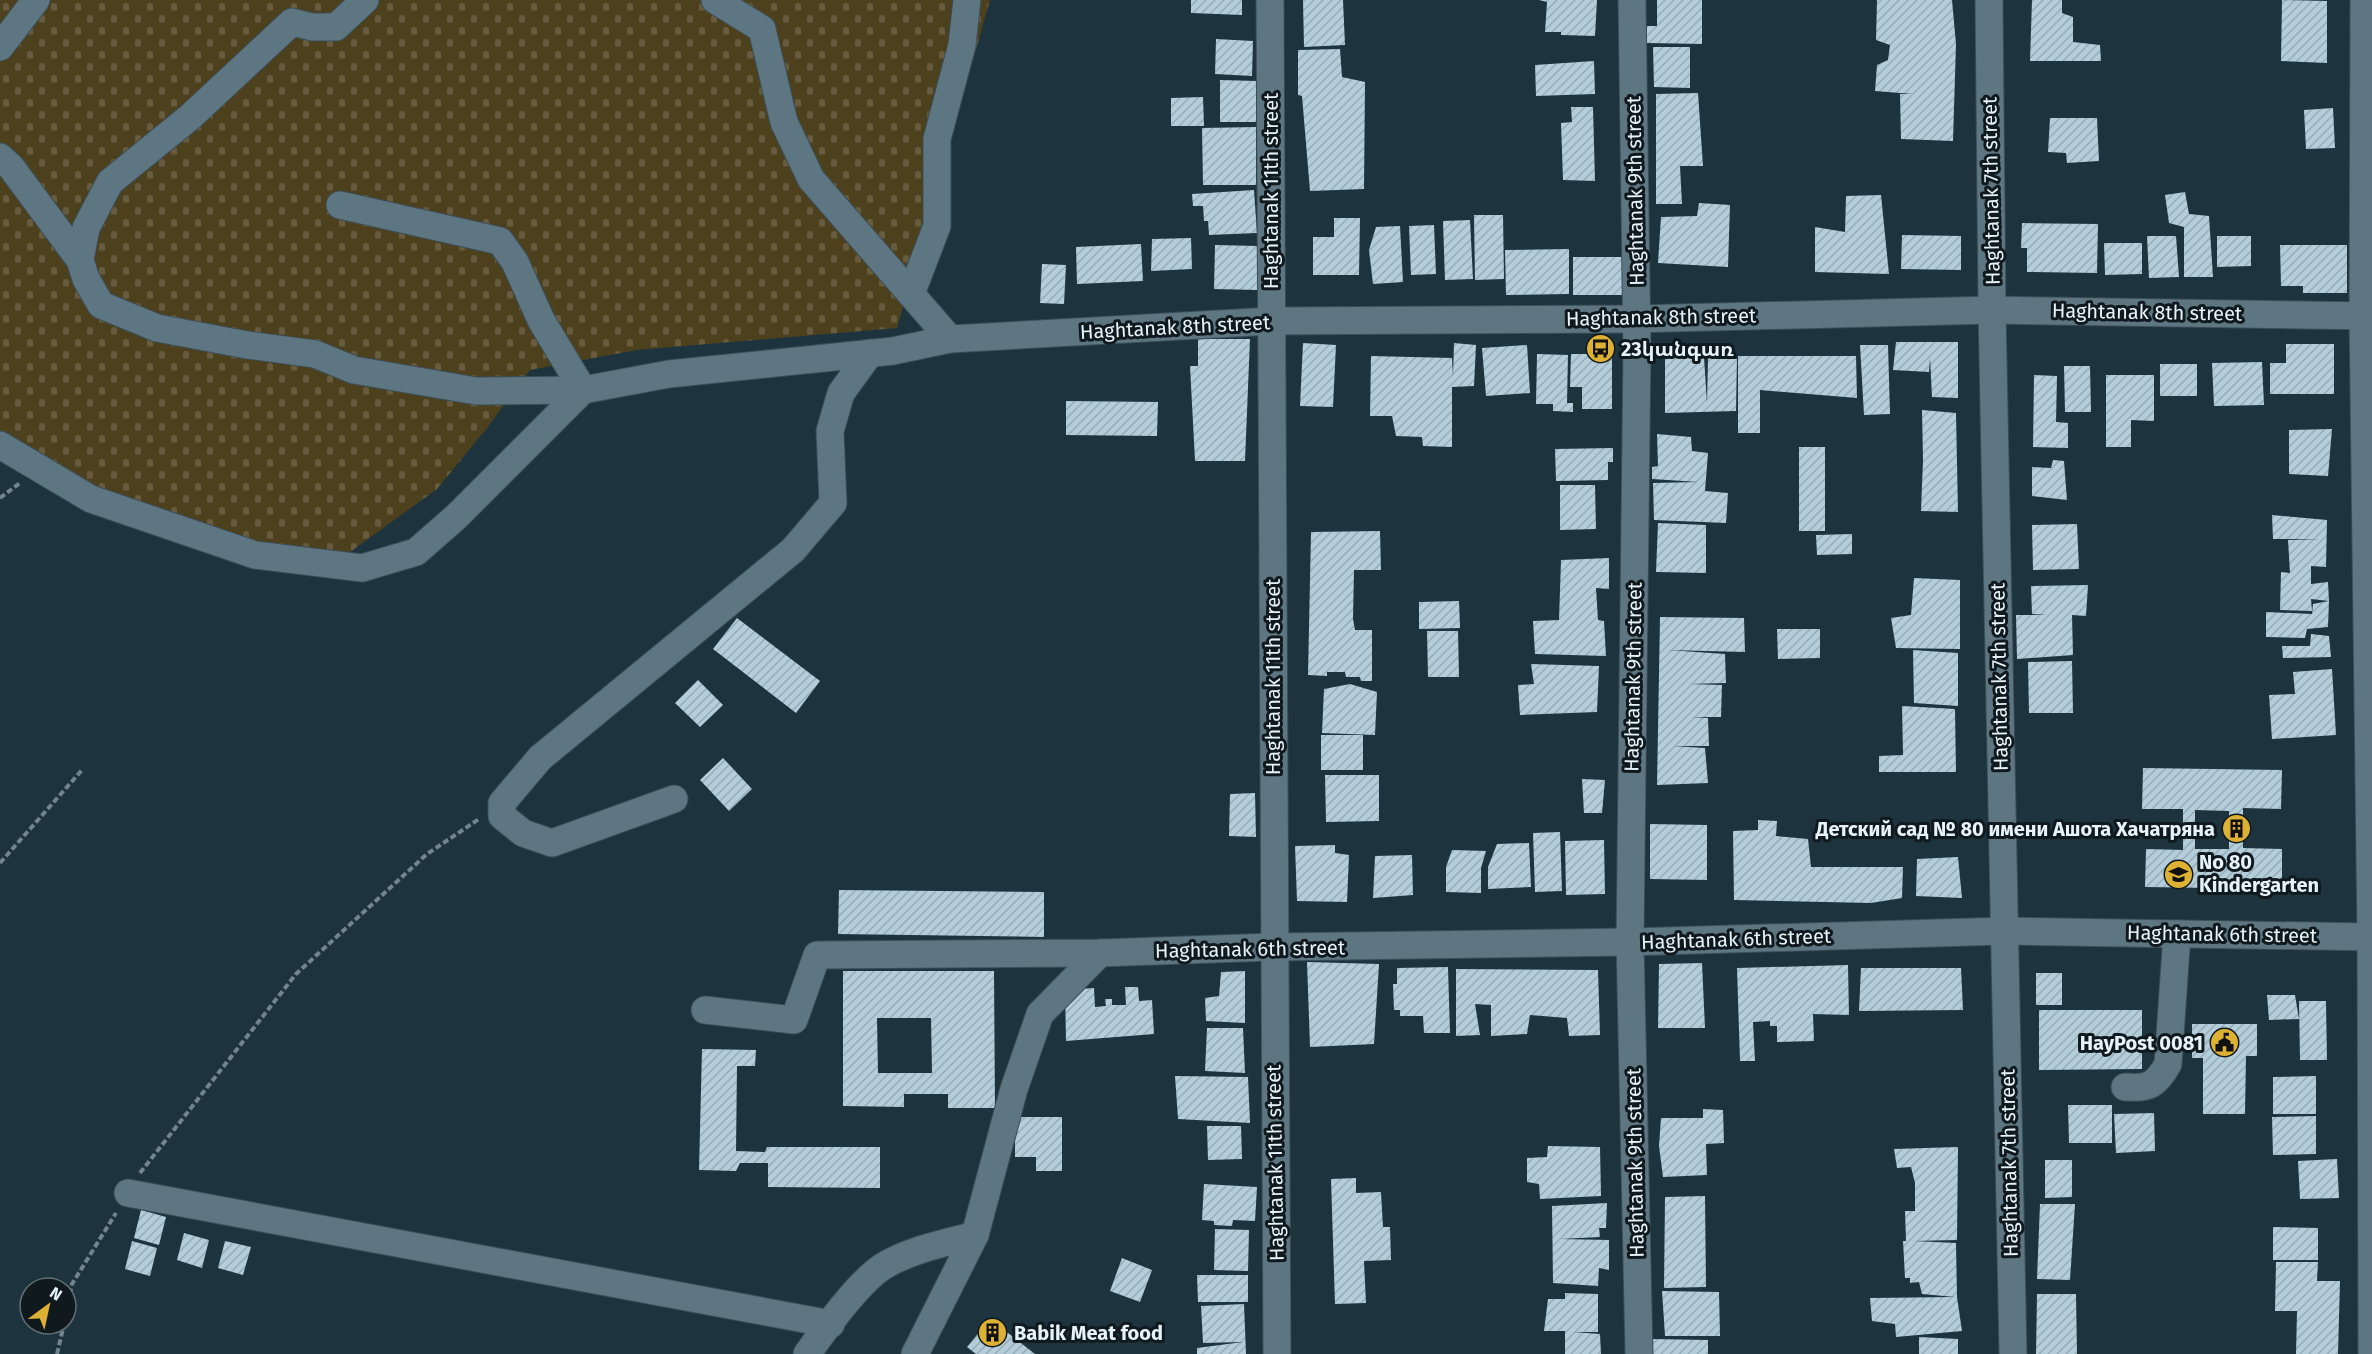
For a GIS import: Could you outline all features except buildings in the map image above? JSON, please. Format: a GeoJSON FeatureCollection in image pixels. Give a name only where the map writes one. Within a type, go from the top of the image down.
{"type":"FeatureCollection","features":[{"type":"Feature","properties":{"kind":"street"},"geometry":{"type":"LineString","coordinates":[[0,47],[36,0]]}},
{"type":"Feature","properties":{"kind":"street"},"geometry":{"type":"LineString","coordinates":[[80,260],[86,228],[110,182],[190,117],[292,22],[312,27],[336,27],[365,0]]}},
{"type":"Feature","properties":{"kind":"street"},"geometry":{"type":"LineString","coordinates":[[715,0],[741,8],[762,29],[784,122],[811,179],[950,339]]}},
{"type":"Feature","properties":{"kind":"street"},"geometry":{"type":"LineString","coordinates":[[911,294],[937,226],[937,139],[962,45],[967,0]]}},
{"type":"Feature","properties":{"kind":"street","name":"Haghtanak 11th street"},"geometry":{"type":"LineString","coordinates":[[1270,0],[1277,1354]]}},
{"type":"Feature","properties":{"kind":"street","name":"Haghtanak 9th street"},"geometry":{"type":"LineString","coordinates":[[1632,0],[1636,318],[1630,942],[1639,1354]]}},
{"type":"Feature","properties":{"kind":"street","name":"Haghtanak 7th street"},"geometry":{"type":"LineString","coordinates":[[1989,0],[1992,310],[2013,1354]]}},
{"type":"Feature","properties":{"kind":"street"},"geometry":{"type":"LineString","coordinates":[[2364,0],[2372,937],[2372,1354]]}},
{"type":"Feature","properties":{"kind":"street","name":"Haghtanak 8th street"},"geometry":{"type":"LineString","coordinates":[[0,157],[11,167],[80,260],[86,279],[101,305],[157,328],[247,345],[315,354],[354,370],[476,391],[583,390],[669,374],[870,353],[950,339],[1272,321],[1636,318],[1992,310],[2367,316]]}},
{"type":"Feature","properties":{"kind":"street"},"geometry":{"type":"LineString","coordinates":[[0,445],[91,499],[255,555],[362,568],[416,552],[457,516],[583,390],[541,320],[515,262],[501,241],[340,205]]}},
{"type":"Feature","properties":{"kind":"street"},"geometry":{"type":"LineString","coordinates":[[674,799],[552,843],[523,833],[502,816],[502,803],[540,758],[793,550],[832,503],[830,430],[841,393],[870,353]]}},
{"type":"Feature","properties":{"kind":"street","name":"Haghtanak 6th street"},"geometry":{"type":"LineString","coordinates":[[705,1010],[794,1020],[817,955],[1101,953],[1274,947],[1630,942],[2004,931],[2372,937]]}},
{"type":"Feature","properties":{"kind":"street"},"geometry":{"type":"LineString","coordinates":[[2126,1087],[2142,1089],[2159,1080],[2168,1064],[2177,934]]}},
{"type":"Feature","properties":{"kind":"street"},"geometry":{"type":"LineString","coordinates":[[915,1354],[975,1235],[1014,1089],[1040,1014],[1101,953]]}},
{"type":"Feature","properties":{"kind":"street"},"geometry":{"type":"LineString","coordinates":[[128,1193],[831,1323]]}},
{"type":"Feature","properties":{"kind":"street"},"geometry":{"type":"LineString","coordinates":[[807,1354],[865,1282],[885,1265],[913,1252],[975,1235]]}},
{"type":"Feature","properties":{"kind":"path"},"geometry":{"type":"LineString","coordinates":[[0,863],[82,770]]}},
{"type":"Feature","properties":{"kind":"path"},"geometry":{"type":"LineString","coordinates":[[77,1276],[140,1173],[296,974],[427,854],[502,803]]}},
{"type":"Feature","properties":{"kind":"path"},"geometry":{"type":"LineString","coordinates":[[57,1354],[61,1336]]}},
{"type":"Feature","properties":{"kind":"green space"},"geometry":{"type":"Polygon","coordinates":[[[0,0],[990,0],[897,328],[637,350],[530,370],[487,428],[437,489],[346,555],[245,543],[84,482],[0,431],[0,0]]]}},
{"type":"Feature","properties":{"kind":"place","name":"23կանգառ"},"geometry":{"type":"Point","coordinates":[1600,349]}},
{"type":"Feature","properties":{"kind":"place","name":"Детский сад № 80 имени Ашота Хачатряна"},"geometry":{"type":"Point","coordinates":[2236,829]}},
{"type":"Feature","properties":{"kind":"place","name":"No 80 Kindergarten"},"geometry":{"type":"Point","coordinates":[2178,874]}},
{"type":"Feature","properties":{"kind":"place","name":"HayPost 0081"},"geometry":{"type":"Point","coordinates":[2224,1043]}},
{"type":"Feature","properties":{"kind":"place","name":"Babik Meat food"},"geometry":{"type":"Point","coordinates":[993,1333]}}]}
